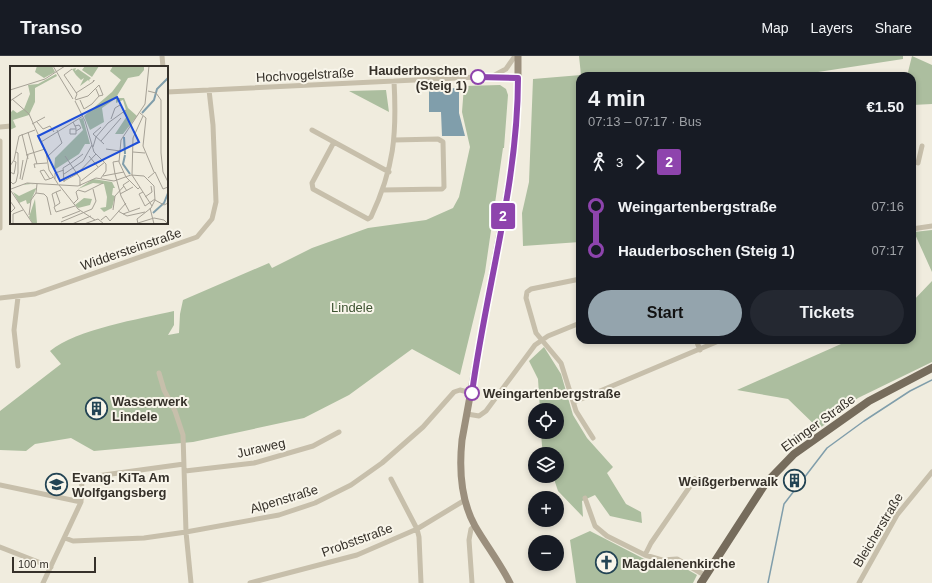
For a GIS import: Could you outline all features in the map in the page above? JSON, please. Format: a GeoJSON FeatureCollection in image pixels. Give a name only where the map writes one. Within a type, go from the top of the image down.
{"type":"FeatureCollection","features":[{"type":"Feature","properties":{"kind":"main road"},"geometry":{"type":"LineString","coordinates":[[510,583],[498,559],[475,526],[465,500],[460,470],[462,440],[472,393],[511,172],[517,109],[518,78],[516,56]]}},
{"type":"Feature","properties":{"kind":"main road","name":"Ehinger Straße"},"geometry":{"type":"LineString","coordinates":[[703,579],[765,484],[794,454],[870,401],[932,368]]}},
{"type":"Feature","properties":{"kind":"street"},"geometry":{"type":"LineString","coordinates":[[162,56],[163,66]]}},
{"type":"Feature","properties":{"kind":"street"},"geometry":{"type":"LineString","coordinates":[[492,77],[506,69],[516,56]]}},
{"type":"Feature","properties":{"kind":"street","name":"Hochvogelstraße"},"geometry":{"type":"LineString","coordinates":[[168,92],[492,77],[518,78]]}},
{"type":"Feature","properties":{"kind":"street"},"geometry":{"type":"LineString","coordinates":[[334,142],[312,183],[313,190],[368,219],[371,217],[389,172],[394,140],[394,81]]}},
{"type":"Feature","properties":{"kind":"street","name":"Widdersteinstraße"},"geometry":{"type":"LineString","coordinates":[[0,298],[36,294],[197,237],[212,219],[216,202],[213,125],[209,90]]}},
{"type":"Feature","properties":{"kind":"street"},"geometry":{"type":"LineString","coordinates":[[0,127],[10,126]]}},
{"type":"Feature","properties":{"kind":"street"},"geometry":{"type":"LineString","coordinates":[[312,130],[389,172]]}},
{"type":"Feature","properties":{"kind":"street"},"geometry":{"type":"LineString","coordinates":[[383,190],[442,189],[444,187],[443,142],[438,139],[394,140]]}},
{"type":"Feature","properties":{"kind":"street"},"geometry":{"type":"LineString","coordinates":[[0,141],[0,228]]}},
{"type":"Feature","properties":{"kind":"street"},"geometry":{"type":"LineString","coordinates":[[916,162],[918,163],[922,146]]}},
{"type":"Feature","properties":{"kind":"street"},"geometry":{"type":"LineString","coordinates":[[916,228],[932,226]]}},
{"type":"Feature","properties":{"kind":"street"},"geometry":{"type":"LineString","coordinates":[[576,279],[531,289],[527,292],[526,298],[534,326],[542,340],[561,363],[582,422],[593,438]]}},
{"type":"Feature","properties":{"kind":"street"},"geometry":{"type":"LineString","coordinates":[[18,297],[14,330],[18,366]]}},
{"type":"Feature","properties":{"kind":"street"},"geometry":{"type":"LineString","coordinates":[[467,414],[479,416],[486,411],[535,345],[542,340],[576,325]]}},
{"type":"Feature","properties":{"kind":"street"},"geometry":{"type":"LineString","coordinates":[[698,344],[700,350]]}},
{"type":"Feature","properties":{"kind":"street"},"geometry":{"type":"LineString","coordinates":[[574,402],[713,344]]}},
{"type":"Feature","properties":{"kind":"street"},"geometry":{"type":"LineString","coordinates":[[159,373],[164,390],[175,411],[183,435],[186,532],[191,583]]}},
{"type":"Feature","properties":{"kind":"street","name":"Alpenstraße"},"geometry":{"type":"LineString","coordinates":[[65,538],[73,541],[144,538],[280,515],[330,497],[351,485],[388,459],[423,427],[454,392],[460,390],[472,393]]}},
{"type":"Feature","properties":{"kind":"street","name":"Juraweg"},"geometry":{"type":"LineString","coordinates":[[184,471],[254,463],[313,446],[339,432]]}},
{"type":"Feature","properties":{"kind":"street"},"geometry":{"type":"LineString","coordinates":[[43,583],[81,502],[82,478],[184,464]]}},
{"type":"Feature","properties":{"kind":"street","name":"Bleicherstraße"},"geometry":{"type":"LineString","coordinates":[[859,583],[897,514],[932,472]]}},
{"type":"Feature","properties":{"kind":"street"},"geometry":{"type":"LineString","coordinates":[[391,479],[417,529],[419,537],[421,583]]}},
{"type":"Feature","properties":{"kind":"street"},"geometry":{"type":"LineString","coordinates":[[645,555],[695,479]]}},
{"type":"Feature","properties":{"kind":"street"},"geometry":{"type":"LineString","coordinates":[[0,485],[81,502]]}},
{"type":"Feature","properties":{"kind":"street"},"geometry":{"type":"LineString","coordinates":[[585,498],[595,526],[620,544],[645,555],[662,560],[677,559],[703,579]]}},
{"type":"Feature","properties":{"kind":"street","name":"Probststraße"},"geometry":{"type":"LineString","coordinates":[[250,583],[358,555],[417,529],[465,500]]}},
{"type":"Feature","properties":{"kind":"street"},"geometry":{"type":"LineString","coordinates":[[472,583],[469,540],[471,529],[475,526]]}},
{"type":"Feature","properties":{"kind":"street"},"geometry":{"type":"LineString","coordinates":[[0,546],[51,567]]}},
{"type":"Feature","properties":{"kind":"green space"},"geometry":{"type":"Polygon","coordinates":[[[579,56],[903,56],[903,59],[818,72],[581,72],[579,56]]]}},
{"type":"Feature","properties":{"kind":"green space"},"geometry":{"type":"Polygon","coordinates":[[[912,56],[932,65],[932,104],[916,105],[916,72],[908,72],[912,56]]]}},
{"type":"Feature","properties":{"kind":"green space"},"geometry":{"type":"Polygon","coordinates":[[[576,75],[576,242],[523,246],[522,213],[529,182],[533,79],[576,75]]]}},
{"type":"Feature","properties":{"kind":"green space","name":"Lindele"},"geometry":{"type":"Polygon","coordinates":[[[500,85],[506,89],[508,95],[504,148],[485,272],[460,375],[412,349],[349,395],[304,418],[193,442],[94,451],[71,438],[35,444],[26,451],[0,450],[0,411],[61,364],[50,351],[62,343],[109,326],[174,311],[174,325],[168,335],[179,333],[180,314],[183,300],[269,263],[272,268],[312,248],[368,228],[426,220],[453,208],[459,197],[470,147],[462,112],[464,86],[500,85]]]}},
{"type":"Feature","properties":{"kind":"green space"},"geometry":{"type":"Polygon","coordinates":[[[386,90],[389,112],[349,91],[386,90]]]}},
{"type":"Feature","properties":{"kind":"green space"},"geometry":{"type":"Polygon","coordinates":[[[932,230],[932,272],[916,236],[916,232],[932,230]]]}},
{"type":"Feature","properties":{"kind":"green space"},"geometry":{"type":"Polygon","coordinates":[[[932,281],[932,362],[858,398],[819,429],[788,399],[737,390],[841,344],[916,344],[916,298],[932,281]]]}},
{"type":"Feature","properties":{"kind":"green space"},"geometry":{"type":"Polygon","coordinates":[[[544,347],[561,374],[573,415],[587,438],[613,467],[607,473],[626,504],[641,512],[642,523],[610,516],[595,495],[582,501],[583,517],[564,497],[564,491],[558,491],[555,483],[564,483],[564,447],[542,447],[542,439],[564,439],[564,403],[540,403],[538,379],[529,361],[544,347]]]}},
{"type":"Feature","properties":{"kind":"green space"},"geometry":{"type":"Polygon","coordinates":[[[590,531],[652,563],[676,563],[697,575],[693,583],[576,583],[570,540],[590,531]]]}},
{"type":"Feature","properties":{"kind":"water"},"geometry":{"type":"Polygon","coordinates":[[[459,88],[459,113],[465,136],[442,136],[441,112],[429,112],[429,89],[459,88]]]}},
{"type":"Feature","properties":{"kind":"waterway"},"geometry":{"type":"LineString","coordinates":[[768,583],[784,504],[827,448],[864,421],[910,391],[932,380]]}},
{"type":"Feature","properties":{"kind":"bus line","name":"2"},"geometry":{"type":"LineString","coordinates":[[472,393],[511,172],[518,102],[518,78],[498,76],[478,77]]}},
{"type":"Feature","properties":{"kind":"place","name":"Hauderboschen (Steig 1)"},"geometry":{"type":"Point","coordinates":[478,77]}},
{"type":"Feature","properties":{"kind":"place","name":"Weingartenbergstraße"},"geometry":{"type":"Point","coordinates":[472,393]}},
{"type":"Feature","properties":{"kind":"place","name":"Wasserwerk Lindele"},"geometry":{"type":"Point","coordinates":[97,408]}},
{"type":"Feature","properties":{"kind":"place","name":"Weißgerberwalk"},"geometry":{"type":"Point","coordinates":[794,481]}},
{"type":"Feature","properties":{"kind":"place","name":"Evang. KiTa Am Wolfgangsberg"},"geometry":{"type":"Point","coordinates":[57,484]}},
{"type":"Feature","properties":{"kind":"place","name":"Magdalenenkirche"},"geometry":{"type":"Point","coordinates":[606,563]}}]}
